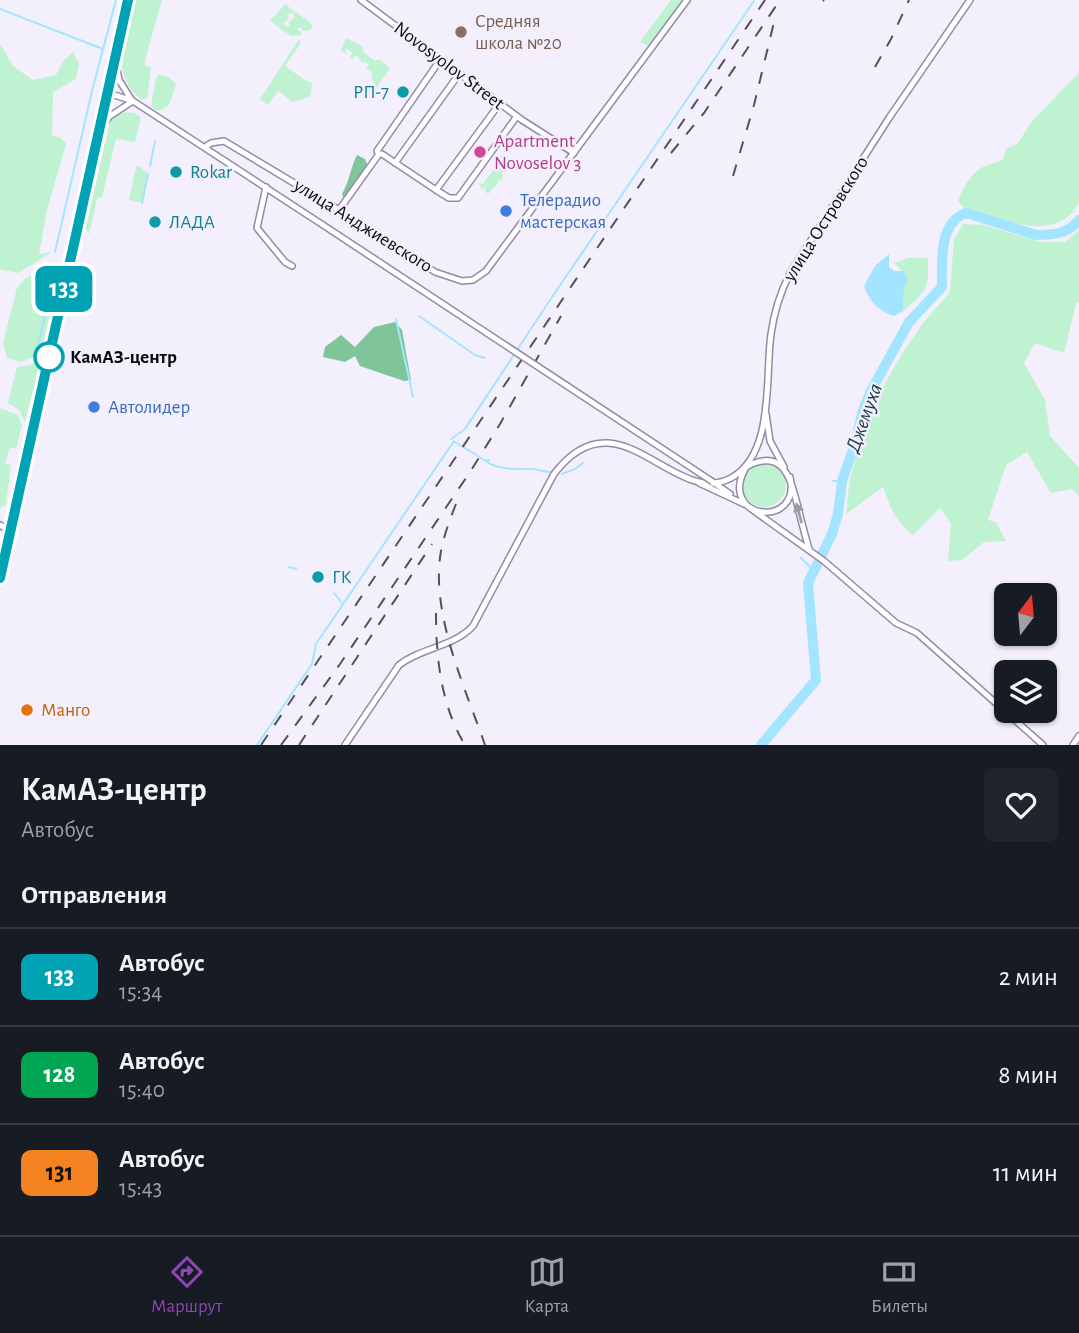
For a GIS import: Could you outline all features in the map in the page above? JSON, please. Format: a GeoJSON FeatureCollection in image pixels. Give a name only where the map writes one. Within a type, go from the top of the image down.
{"type":"FeatureCollection","features":[{"type":"Feature","properties":{"kind":"highway"},"geometry":{"type":"LineString","coordinates":[[0,578],[115,61],[126,0]]}},
{"type":"Feature","properties":{"kind":"highway"},"geometry":{"type":"LineString","coordinates":[[108,93],[105,88],[126,0]]}},
{"type":"Feature","properties":{"kind":"street","name":"Novosyolov Street"},"geometry":{"type":"LineString","coordinates":[[360,0],[517,117],[574,153]]}},
{"type":"Feature","properties":{"kind":"street","name":"улица Анджиевского"},"geometry":{"type":"LineString","coordinates":[[205,147],[224,141],[435,272],[455,280],[473,280],[486,271],[687,0]]}},
{"type":"Feature","properties":{"kind":"street","name":"улица Островского"},"geometry":{"type":"LineString","coordinates":[[746,467],[760,437],[766,407],[772,325],[778,298],[790,273],[889,118],[970,0]]}},
{"type":"Feature","properties":{"kind":"street"},"geometry":{"type":"LineString","coordinates":[[339,210],[440,60]]}},
{"type":"Feature","properties":{"kind":"street"},"geometry":{"type":"LineString","coordinates":[[115,61],[119,80],[133,101]]}},
{"type":"Feature","properties":{"kind":"street"},"geometry":{"type":"LineString","coordinates":[[396,163],[459,74]]}},
{"type":"Feature","properties":{"kind":"street"},"geometry":{"type":"LineString","coordinates":[[108,93],[133,101],[205,147],[749,507],[824,561],[896,623],[917,633],[1043,745]]}},
{"type":"Feature","properties":{"kind":"street"},"geometry":{"type":"LineString","coordinates":[[100,129],[110,116],[133,101]]}},
{"type":"Feature","properties":{"kind":"street"},"geometry":{"type":"LineString","coordinates":[[436,190],[500,103]]}},
{"type":"Feature","properties":{"kind":"street"},"geometry":{"type":"LineString","coordinates":[[379,154],[449,198],[458,198],[517,117]]}},
{"type":"Feature","properties":{"kind":"street"},"geometry":{"type":"LineString","coordinates":[[266,187],[257,228],[261,236],[292,267]]}},
{"type":"Feature","properties":{"kind":"street"},"geometry":{"type":"LineString","coordinates":[[766,407],[770,441],[788,474],[810,550]]}},
{"type":"Feature","properties":{"kind":"street"},"geometry":{"type":"LineString","coordinates":[[345,745],[400,665],[410,656],[454,641],[472,626],[554,474],[567,457],[586,446],[599,443],[617,444],[749,507],[765,513],[779,509],[789,497],[791,487],[788,474],[780,465],[770,461],[760,461],[733,477],[713,482],[693,480]]}},
{"type":"Feature","properties":{"kind":"street"},"geometry":{"type":"LineString","coordinates":[[746,467],[738,486],[740,496],[749,507]]}},
{"type":"Feature","properties":{"kind":"street"},"geometry":{"type":"LineString","coordinates":[[0,524],[10,531]]}},
{"type":"Feature","properties":{"kind":"street"},"geometry":{"type":"LineString","coordinates":[[1073,745],[1079,736]]}},
{"type":"Feature","properties":{"kind":"green space"},"geometry":{"type":"Polygon","coordinates":[[[133,0],[162,0],[145,60],[145,66],[151,67],[147,98],[142,100],[131,89],[122,66],[123,40],[133,0]]]}},
{"type":"Feature","properties":{"kind":"green space"},"geometry":{"type":"Polygon","coordinates":[[[671,0],[684,0],[649,46],[640,42],[671,0]]]}},
{"type":"Feature","properties":{"kind":"green space"},"geometry":{"type":"Polygon","coordinates":[[[285,4],[294,11],[289,13],[289,18],[283,24],[288,27],[288,23],[295,17],[295,11],[313,25],[310,30],[304,31],[299,27],[297,29],[301,35],[291,36],[270,21],[285,4]]]}},
{"type":"Feature","properties":{"kind":"green space"},"geometry":{"type":"Polygon","coordinates":[[[346,38],[363,47],[363,52],[375,61],[379,59],[390,68],[374,91],[376,93],[373,97],[364,90],[370,89],[375,82],[372,80],[372,73],[366,68],[369,65],[356,55],[353,59],[350,57],[353,53],[347,49],[347,55],[341,50],[346,38]]]}},
{"type":"Feature","properties":{"kind":"green space"},"geometry":{"type":"Polygon","coordinates":[[[299,39],[301,43],[285,66],[312,83],[310,97],[293,102],[278,91],[268,105],[260,99],[299,39]]]}},
{"type":"Feature","properties":{"kind":"green space"},"geometry":{"type":"Polygon","coordinates":[[[0,44],[13,66],[33,80],[56,75],[63,61],[73,52],[79,64],[76,79],[53,92],[52,135],[61,138],[66,144],[47,210],[39,254],[52,252],[18,273],[0,269],[0,44]]]}},
{"type":"Feature","properties":{"kind":"green space"},"geometry":{"type":"Polygon","coordinates":[[[1079,73],[1079,202],[1069,215],[1057,223],[1027,225],[964,208],[958,201],[973,174],[1003,160],[1006,149],[1017,144],[1034,119],[1079,73]]]}},
{"type":"Feature","properties":{"kind":"green space"},"geometry":{"type":"Polygon","coordinates":[[[159,74],[170,78],[176,84],[168,106],[155,110],[151,106],[156,77],[159,74]]]}},
{"type":"Feature","properties":{"kind":"green space"},"geometry":{"type":"Polygon","coordinates":[[[126,112],[135,113],[141,118],[135,142],[116,139],[102,197],[97,199],[89,234],[85,227],[110,122],[126,112]]]}},
{"type":"Feature","properties":{"kind":"green space"},"geometry":{"type":"Polygon","coordinates":[[[357,155],[365,159],[368,167],[344,200],[342,194],[357,155]]]}},
{"type":"Feature","properties":{"kind":"green space"},"geometry":{"type":"Polygon","coordinates":[[[499,156],[506,156],[499,168],[508,157],[514,162],[506,172],[502,172],[501,181],[497,179],[499,182],[488,194],[484,190],[490,180],[482,190],[479,183],[483,184],[501,159],[499,156]]]}},
{"type":"Feature","properties":{"kind":"green space"},"geometry":{"type":"Polygon","coordinates":[[[139,166],[148,174],[142,203],[129,200],[136,167],[139,166]]]}},
{"type":"Feature","properties":{"kind":"green space"},"geometry":{"type":"Polygon","coordinates":[[[963,224],[984,225],[1041,242],[1065,242],[1079,230],[1079,302],[1076,304],[1064,353],[1035,343],[1024,363],[1045,400],[1050,436],[1079,468],[1079,496],[1072,489],[1051,493],[1027,452],[1006,465],[988,520],[996,522],[1006,541],[984,542],[962,560],[948,561],[951,524],[940,508],[913,535],[894,514],[883,487],[846,514],[850,478],[871,408],[923,323],[950,292],[954,239],[963,224]]]}},
{"type":"Feature","properties":{"kind":"green space"},"geometry":{"type":"Polygon","coordinates":[[[908,258],[928,258],[928,276],[922,294],[903,311],[908,277],[894,263],[908,258]]]}},
{"type":"Feature","properties":{"kind":"green space"},"geometry":{"type":"Polygon","coordinates":[[[42,271],[55,277],[56,287],[41,354],[21,362],[7,358],[3,343],[17,288],[26,278],[42,271]]]}},
{"type":"Feature","properties":{"kind":"green space"},"geometry":{"type":"Polygon","coordinates":[[[395,322],[402,330],[411,380],[404,381],[360,366],[355,356],[345,362],[323,357],[325,347],[341,335],[355,347],[374,327],[395,322]]]}},
{"type":"Feature","properties":{"kind":"green space"},"geometry":{"type":"Polygon","coordinates":[[[41,358],[25,422],[19,410],[8,403],[17,367],[31,365],[41,358]]]}},
{"type":"Feature","properties":{"kind":"green space"},"geometry":{"type":"Polygon","coordinates":[[[0,408],[18,415],[22,425],[16,449],[10,447],[5,463],[11,465],[6,504],[0,509],[0,408]]]}},
{"type":"Feature","properties":{"kind":"green space"},"geometry":{"type":"Polygon","coordinates":[[[764,463],[779,470],[786,485],[779,500],[764,507],[749,500],[742,485],[749,470],[764,463]]]}},
{"type":"Feature","properties":{"kind":"water"},"geometry":{"type":"Polygon","coordinates":[[[889,254],[889,267],[894,271],[903,271],[908,277],[903,311],[894,316],[875,305],[864,286],[875,266],[889,254]]]}},
{"type":"Feature","properties":{"kind":"waterway"},"geometry":{"type":"LineString","coordinates":[[55,252],[116,0]]}},
{"type":"Feature","properties":{"kind":"waterway"},"geometry":{"type":"LineString","coordinates":[[451,439],[465,429],[754,1]]}},
{"type":"Feature","properties":{"kind":"waterway"},"geometry":{"type":"LineString","coordinates":[[0,9],[103,49]]}},
{"type":"Feature","properties":{"kind":"waterway"},"geometry":{"type":"LineString","coordinates":[[150,166],[155,141]]}},
{"type":"Feature","properties":{"kind":"waterway"},"geometry":{"type":"LineString","coordinates":[[142,203],[148,174]]}},
{"type":"Feature","properties":{"kind":"waterway","name":"Джемуха"},"geometry":{"type":"LineString","coordinates":[[761,745],[816,680],[808,583],[832,534],[838,514],[842,481],[871,391],[909,322],[942,287],[944,245],[950,225],[966,213],[1042,235],[1065,231],[1079,220]]}},
{"type":"Feature","properties":{"kind":"waterway"},"geometry":{"type":"LineString","coordinates":[[36,354],[49,299]]}},
{"type":"Feature","properties":{"kind":"waterway"},"geometry":{"type":"LineString","coordinates":[[419,316],[475,355],[485,358]]}},
{"type":"Feature","properties":{"kind":"waterway"},"geometry":{"type":"LineString","coordinates":[[396,319],[413,397]]}},
{"type":"Feature","properties":{"kind":"waterway"},"geometry":{"type":"LineString","coordinates":[[257,745],[312,664],[316,644],[454,441]]}},
{"type":"Feature","properties":{"kind":"waterway"},"geometry":{"type":"LineString","coordinates":[[455,442],[486,461],[489,460]]}},
{"type":"Feature","properties":{"kind":"waterway"},"geometry":{"type":"LineString","coordinates":[[486,461],[502,467],[550,472]]}},
{"type":"Feature","properties":{"kind":"waterway"},"geometry":{"type":"LineString","coordinates":[[562,474],[583,463]]}},
{"type":"Feature","properties":{"kind":"waterway"},"geometry":{"type":"LineString","coordinates":[[833,481],[842,481]]}},
{"type":"Feature","properties":{"kind":"waterway"},"geometry":{"type":"LineString","coordinates":[[801,558],[813,570]]}},
{"type":"Feature","properties":{"kind":"waterway"},"geometry":{"type":"LineString","coordinates":[[289,567],[296,569]]}},
{"type":"Feature","properties":{"kind":"waterway"},"geometry":{"type":"LineString","coordinates":[[334,593],[342,603]]}},
{"type":"Feature","properties":{"kind":"railway"},"geometry":{"type":"LineString","coordinates":[[261,745],[765,0]]}},
{"type":"Feature","properties":{"kind":"railway"},"geometry":{"type":"LineString","coordinates":[[671,153],[704,113],[780,0]]}},
{"type":"Feature","properties":{"kind":"railway"},"geometry":{"type":"LineString","coordinates":[[875,67],[909,0]]}},
{"type":"Feature","properties":{"kind":"railway"},"geometry":{"type":"LineString","coordinates":[[733,176],[776,14]]}},
{"type":"Feature","properties":{"kind":"railway"},"geometry":{"type":"LineString","coordinates":[[281,745],[340,664],[470,472],[561,316]]}},
{"type":"Feature","properties":{"kind":"railway"},"geometry":{"type":"LineString","coordinates":[[456,504],[441,551],[440,599],[451,650],[485,745]]}},
{"type":"Feature","properties":{"kind":"railway"},"geometry":{"type":"LineString","coordinates":[[299,745],[432,544]]}},
{"type":"Feature","properties":{"kind":"railway"},"geometry":{"type":"LineString","coordinates":[[436,613],[437,647],[445,698],[465,745]]}},
{"type":"Feature","properties":{"kind":"bus line","name":"133"},"geometry":{"type":"LineString","coordinates":[[0,578],[128,0]]}},
{"type":"Feature","properties":{"kind":"place","name":"Средняя школа №20"},"geometry":{"type":"Point","coordinates":[461,32]}},
{"type":"Feature","properties":{"kind":"place","name":"РП-7"},"geometry":{"type":"Point","coordinates":[403,92]}},
{"type":"Feature","properties":{"kind":"place","name":"Apartment Novoselov 3"},"geometry":{"type":"Point","coordinates":[480,152]}},
{"type":"Feature","properties":{"kind":"place","name":"Rokar"},"geometry":{"type":"Point","coordinates":[176,172]}},
{"type":"Feature","properties":{"kind":"place","name":"Телерадио мастерская"},"geometry":{"type":"Point","coordinates":[506,211]}},
{"type":"Feature","properties":{"kind":"place","name":"ЛАДА"},"geometry":{"type":"Point","coordinates":[155,222]}},
{"type":"Feature","properties":{"kind":"place","name":"КамАЗ-центр"},"geometry":{"type":"Point","coordinates":[49,357]}},
{"type":"Feature","properties":{"kind":"place","name":"Автолидер"},"geometry":{"type":"Point","coordinates":[94,407]}},
{"type":"Feature","properties":{"kind":"place","name":"ГК"},"geometry":{"type":"Point","coordinates":[318,577]}},
{"type":"Feature","properties":{"kind":"place","name":"Манго"},"geometry":{"type":"Point","coordinates":[27,710]}}]}
